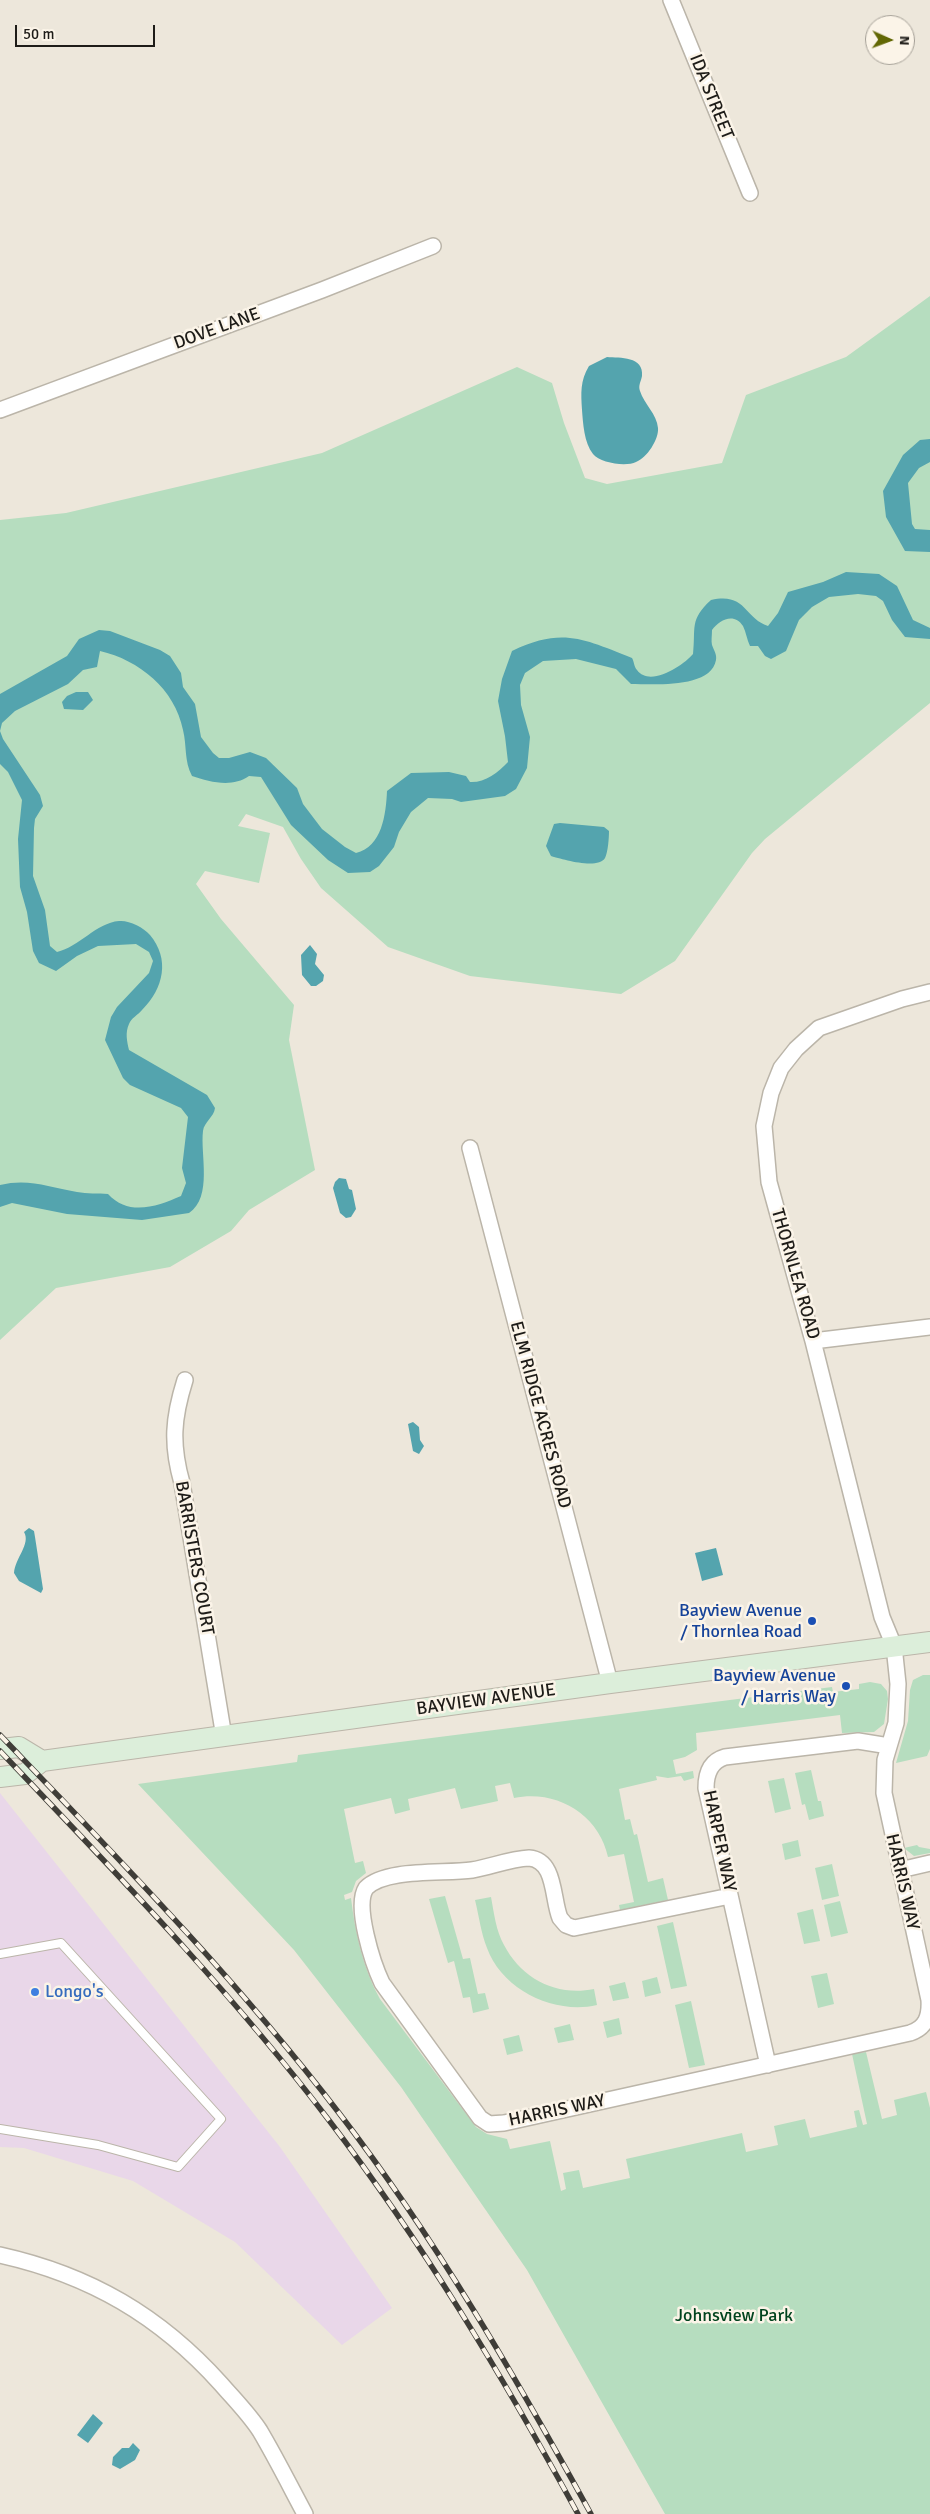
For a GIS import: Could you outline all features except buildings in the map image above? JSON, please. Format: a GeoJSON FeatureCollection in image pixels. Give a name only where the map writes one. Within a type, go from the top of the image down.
{"type":"FeatureCollection","features":[{"type":"Feature","properties":{"kind":"main road","name":"BAYVIEW AVENUE"},"geometry":{"type":"LineString","coordinates":[[0,1777],[25,1774],[42,1761],[610,1682],[930,1642]]}},
{"type":"Feature","properties":{"kind":"main road"},"geometry":{"type":"LineString","coordinates":[[0,1749],[19,1747],[42,1761]]}},
{"type":"Feature","properties":{"kind":"street","name":"IDA STREET"},"geometry":{"type":"LineString","coordinates":[[671,0],[750,194]]}},
{"type":"Feature","properties":{"kind":"street","name":"DOVE LANE"},"geometry":{"type":"LineString","coordinates":[[0,410],[322,290],[433,246]]}},
{"type":"Feature","properties":{"kind":"street","name":"THORNLEA ROAD"},"geometry":{"type":"LineString","coordinates":[[894,1646],[882,1616],[813,1341],[769,1182],[764,1126],[771,1093],[781,1068],[796,1049],[819,1028],[902,999],[930,992]]}},
{"type":"Feature","properties":{"kind":"street","name":"ELM RIDGE ACRES ROAD"},"geometry":{"type":"LineString","coordinates":[[470,1148],[610,1682]]}},
{"type":"Feature","properties":{"kind":"street"},"geometry":{"type":"LineString","coordinates":[[813,1341],[930,1326]]}},
{"type":"Feature","properties":{"kind":"street","name":"BARRISTERS COURT"},"geometry":{"type":"LineString","coordinates":[[185,1380],[174,1426],[175,1457],[182,1483],[224,1737]]}},
{"type":"Feature","properties":{"kind":"street","name":"HARRIS WAY"},"geometry":{"type":"LineString","coordinates":[[730,1896],[574,1928],[566,1925],[560,1918],[545,1866],[537,1860],[529,1858],[474,1870],[413,1872],[378,1880],[366,1888],[361,1904],[373,1960],[382,1983],[480,2118],[489,2124],[504,2123],[768,2065],[910,2033],[920,2029],[926,2022],[929,2012],[929,2000],[884,1801],[885,1760],[896,1723],[898,1700],[898,1677],[894,1646]]}},
{"type":"Feature","properties":{"kind":"street","name":"HARPER WAY"},"geometry":{"type":"LineString","coordinates":[[768,2065],[706,1788],[708,1773],[716,1761],[725,1757],[844,1742],[867,1742],[889,1746]]}},
{"type":"Feature","properties":{"kind":"street"},"geometry":{"type":"LineString","coordinates":[[900,1870],[930,1863]]}},
{"type":"Feature","properties":{"kind":"street"},"geometry":{"type":"LineString","coordinates":[[0,2255],[39,2264],[102,2289],[135,2309],[196,2356],[259,2430],[305,2514]]}},
{"type":"Feature","properties":{"kind":"lane"},"geometry":{"type":"LineString","coordinates":[[0,1954],[61,1943],[221,2119],[178,2167],[98,2145],[0,2129]]}},
{"type":"Feature","properties":{"kind":"shaded area"},"geometry":{"type":"Polygon","coordinates":[[[0,1793],[280,2147],[392,2308],[342,2345],[235,2242],[133,2181],[24,2148],[0,2147],[0,1793]]]}},
{"type":"Feature","properties":{"kind":"green space"},"geometry":{"type":"Polygon","coordinates":[[[930,296],[930,703],[765,839],[752,853],[675,961],[621,994],[470,976],[388,947],[321,888],[301,859],[283,827],[246,814],[238,826],[270,833],[259,883],[205,871],[196,884],[221,919],[294,1005],[289,1040],[315,1170],[249,1210],[231,1231],[170,1267],[56,1288],[0,1340],[0,520],[66,513],[322,453],[517,367],[552,383],[564,423],[585,478],[607,484],[722,463],[746,395],[846,357],[930,296]]]}},
{"type":"Feature","properties":{"kind":"green space"},"geometry":{"type":"Polygon","coordinates":[[[923,1675],[930,1675],[930,1749],[927,1756],[896,1763],[908,1721],[910,1690],[913,1680],[923,1675]]]}},
{"type":"Feature","properties":{"kind":"green space","name":"Johnsview Park"},"geometry":{"type":"Polygon","coordinates":[[[870,1682],[881,1684],[887,1691],[888,1699],[884,1724],[874,1732],[842,1733],[840,1715],[696,1733],[697,1750],[685,1757],[673,1760],[676,1774],[693,1771],[694,1778],[684,1781],[681,1776],[668,1778],[656,1776],[657,1780],[619,1789],[625,1820],[630,1819],[634,1835],[637,1834],[648,1882],[663,1878],[668,1900],[620,1910],[619,1905],[634,1902],[624,1854],[608,1857],[603,1842],[595,1828],[573,1808],[560,1801],[545,1797],[514,1798],[510,1783],[495,1786],[498,1801],[461,1809],[455,1788],[408,1799],[410,1810],[395,1814],[391,1798],[344,1809],[355,1863],[363,1861],[366,1873],[356,1881],[352,1892],[344,1895],[345,1900],[351,1898],[361,1950],[369,1975],[380,1999],[476,2127],[487,2134],[507,2139],[510,2149],[550,2141],[561,2191],[566,2189],[563,2173],[579,2170],[583,2188],[630,2178],[626,2159],[742,2133],[746,2152],[778,2145],[774,2126],[805,2119],[810,2138],[857,2127],[854,2111],[859,2110],[863,2125],[867,2124],[852,2054],[866,2052],[882,2119],[897,2115],[894,2100],[926,2092],[930,2108],[930,2514],[665,2514],[527,2270],[401,2087],[294,1950],[138,1784],[297,1762],[298,1755],[832,1687],[833,1692],[859,1689],[859,1684],[870,1682]]]}},
{"type":"Feature","properties":{"kind":"green space"},"geometry":{"type":"Polygon","coordinates":[[[811,1770],[818,1801],[821,1801],[824,1816],[809,1820],[805,1804],[802,1805],[795,1773],[811,1770]]]}},
{"type":"Feature","properties":{"kind":"green space"},"geometry":{"type":"Polygon","coordinates":[[[784,1778],[791,1809],[775,1813],[768,1781],[784,1778]]]}},
{"type":"Feature","properties":{"kind":"green space"},"geometry":{"type":"Polygon","coordinates":[[[798,1840],[801,1856],[785,1860],[782,1844],[798,1840]]]}},
{"type":"Feature","properties":{"kind":"green space"},"geometry":{"type":"Polygon","coordinates":[[[917,1845],[930,1849],[930,1853],[914,1856],[904,1848],[917,1845]]]}},
{"type":"Feature","properties":{"kind":"green space"},"geometry":{"type":"Polygon","coordinates":[[[832,1864],[839,1896],[822,1900],[815,1868],[832,1864]]]}},
{"type":"Feature","properties":{"kind":"green space"},"geometry":{"type":"Polygon","coordinates":[[[445,1896],[463,1959],[470,1958],[478,1994],[485,1993],[489,2009],[473,2013],[470,1997],[463,1998],[454,1961],[448,1963],[429,1899],[445,1896]]]}},
{"type":"Feature","properties":{"kind":"green space"},"geometry":{"type":"Polygon","coordinates":[[[491,1897],[501,1940],[511,1957],[520,1967],[530,1976],[553,1987],[580,1991],[594,1989],[597,2005],[581,2007],[564,2006],[548,2002],[532,1996],[517,1987],[505,1976],[494,1963],[487,1948],[475,1900],[491,1897]]]}},
{"type":"Feature","properties":{"kind":"green space"},"geometry":{"type":"Polygon","coordinates":[[[840,1901],[848,1933],[831,1937],[824,1905],[840,1901]]]}},
{"type":"Feature","properties":{"kind":"green space"},"geometry":{"type":"Polygon","coordinates":[[[813,1909],[820,1941],[804,1944],[797,1913],[813,1909]]]}},
{"type":"Feature","properties":{"kind":"green space"},"geometry":{"type":"Polygon","coordinates":[[[673,1922],[687,1986],[671,1989],[657,1926],[673,1922]]]}},
{"type":"Feature","properties":{"kind":"green space"},"geometry":{"type":"Polygon","coordinates":[[[827,1973],[834,2004],[818,2008],[811,1976],[827,1973]]]}},
{"type":"Feature","properties":{"kind":"green space"},"geometry":{"type":"Polygon","coordinates":[[[657,1977],[661,1993],[645,1997],[642,1981],[657,1977]]]}},
{"type":"Feature","properties":{"kind":"green space"},"geometry":{"type":"Polygon","coordinates":[[[625,1982],[629,1998],[613,2001],[609,1986],[625,1982]]]}},
{"type":"Feature","properties":{"kind":"green space"},"geometry":{"type":"Polygon","coordinates":[[[691,2001],[705,2065],[689,2068],[675,2005],[691,2001]]]}},
{"type":"Feature","properties":{"kind":"green space"},"geometry":{"type":"Polygon","coordinates":[[[619,2018],[622,2034],[607,2038],[603,2022],[619,2018]]]}},
{"type":"Feature","properties":{"kind":"green space"},"geometry":{"type":"Polygon","coordinates":[[[570,2024],[574,2040],[558,2043],[554,2028],[570,2024]]]}},
{"type":"Feature","properties":{"kind":"green space"},"geometry":{"type":"Polygon","coordinates":[[[519,2035],[523,2051],[507,2055],[503,2039],[519,2035]]]}},
{"type":"Feature","properties":{"kind":"water"},"geometry":{"type":"Polygon","coordinates":[[[607,357],[630,359],[639,365],[642,369],[639,385],[640,391],[657,423],[657,437],[652,448],[644,457],[636,462],[626,464],[601,460],[593,454],[586,439],[581,393],[583,382],[589,366],[607,357]]]}},
{"type":"Feature","properties":{"kind":"water"},"geometry":{"type":"Polygon","coordinates":[[[930,439],[930,462],[919,468],[908,483],[912,524],[915,529],[930,530],[930,552],[905,551],[886,517],[883,491],[903,455],[920,440],[930,439]]]}},
{"type":"Feature","properties":{"kind":"water"},"geometry":{"type":"Polygon","coordinates":[[[846,572],[879,574],[897,586],[913,620],[930,628],[930,639],[905,637],[892,620],[883,601],[876,596],[858,594],[829,597],[812,607],[799,620],[786,651],[771,659],[765,656],[758,646],[750,646],[743,626],[735,619],[727,619],[719,623],[712,630],[712,643],[716,660],[712,669],[704,676],[680,683],[631,684],[616,669],[576,659],[543,661],[525,673],[520,685],[521,705],[530,737],[527,768],[516,789],[505,796],[461,802],[452,799],[428,798],[411,812],[399,832],[394,847],[379,866],[370,872],[348,873],[328,860],[291,825],[261,777],[249,776],[235,782],[221,783],[192,776],[189,770],[179,715],[164,689],[141,669],[114,655],[100,651],[97,667],[83,670],[68,684],[15,711],[2,723],[0,731],[0,694],[67,656],[79,639],[99,630],[110,631],[160,650],[170,656],[181,673],[183,687],[195,704],[201,737],[213,753],[219,758],[229,758],[250,752],[266,758],[297,788],[303,804],[322,829],[356,853],[365,850],[377,837],[384,819],[387,791],[411,773],[449,772],[466,776],[470,782],[475,782],[500,770],[508,762],[498,701],[502,679],[512,651],[545,639],[573,638],[632,658],[636,669],[643,675],[650,677],[658,676],[675,669],[693,654],[696,619],[711,600],[723,598],[738,603],[760,622],[768,626],[778,613],[788,592],[823,582],[846,572]]]}},
{"type":"Feature","properties":{"kind":"water"},"geometry":{"type":"Polygon","coordinates":[[[76,692],[88,692],[93,700],[83,710],[64,709],[62,702],[67,696],[76,692]]]}},
{"type":"Feature","properties":{"kind":"water"},"geometry":{"type":"Polygon","coordinates":[[[0,731],[3,739],[40,795],[43,806],[35,819],[33,876],[45,910],[50,946],[57,952],[73,945],[103,926],[123,921],[144,929],[156,944],[160,954],[162,973],[159,983],[149,1001],[130,1022],[127,1040],[129,1050],[207,1095],[215,1108],[203,1131],[204,1175],[201,1197],[189,1213],[142,1220],[67,1214],[12,1203],[0,1207],[0,1185],[20,1182],[81,1193],[108,1194],[116,1201],[134,1207],[153,1206],[181,1196],[186,1183],[182,1168],[188,1117],[181,1108],[130,1085],[123,1078],[105,1040],[111,1017],[117,1007],[149,973],[153,961],[149,952],[136,944],[98,946],[77,956],[56,971],[39,963],[33,951],[27,912],[20,887],[18,839],[22,800],[8,772],[0,764],[0,731]]]}},
{"type":"Feature","properties":{"kind":"water"},"geometry":{"type":"Polygon","coordinates":[[[554,824],[604,827],[609,831],[608,849],[605,858],[595,863],[587,863],[551,856],[546,846],[554,824]]]}},
{"type":"Feature","properties":{"kind":"water"},"geometry":{"type":"Polygon","coordinates":[[[310,945],[317,954],[315,964],[324,975],[323,981],[316,986],[311,986],[302,975],[301,955],[310,945]]]}},
{"type":"Feature","properties":{"kind":"water"},"geometry":{"type":"Polygon","coordinates":[[[339,1178],[346,1179],[349,1189],[352,1190],[356,1209],[351,1217],[346,1218],[340,1213],[333,1188],[339,1178]]]}},
{"type":"Feature","properties":{"kind":"water"},"geometry":{"type":"Polygon","coordinates":[[[413,1422],[419,1427],[420,1440],[424,1446],[419,1454],[413,1451],[408,1424],[413,1422]]]}},
{"type":"Feature","properties":{"kind":"water"},"geometry":{"type":"Polygon","coordinates":[[[29,1528],[34,1531],[43,1589],[41,1593],[19,1581],[14,1573],[26,1541],[24,1532],[29,1528]]]}},
{"type":"Feature","properties":{"kind":"water"},"geometry":{"type":"Polygon","coordinates":[[[716,1548],[723,1575],[702,1581],[695,1553],[716,1548]]]}},
{"type":"Feature","properties":{"kind":"water"},"geometry":{"type":"Polygon","coordinates":[[[93,2414],[103,2423],[88,2443],[77,2435],[93,2414]]]}},
{"type":"Feature","properties":{"kind":"water"},"geometry":{"type":"Polygon","coordinates":[[[133,2443],[140,2450],[135,2460],[120,2469],[112,2465],[113,2457],[122,2448],[129,2448],[133,2443]]]}},
{"type":"Feature","properties":{"kind":"railway"},"geometry":{"type":"LineString","coordinates":[[0,1735],[175,1920],[300,2063],[339,2113],[409,2209],[473,2309],[591,2514]]}},
{"type":"Feature","properties":{"kind":"railway"},"geometry":{"type":"LineString","coordinates":[[0,1751],[169,1930],[290,2070],[328,2119],[397,2214],[429,2262],[521,2412],[578,2514]]}},
{"type":"Feature","properties":{"kind":"place","name":"Bayview Avenue / Thornlea Road"},"geometry":{"type":"Point","coordinates":[812,1621]}},
{"type":"Feature","properties":{"kind":"place","name":"Bayview Avenue / Harris Way"},"geometry":{"type":"Point","coordinates":[846,1686]}},
{"type":"Feature","properties":{"kind":"place","name":"Longo's"},"geometry":{"type":"Point","coordinates":[35,1992]}}]}
